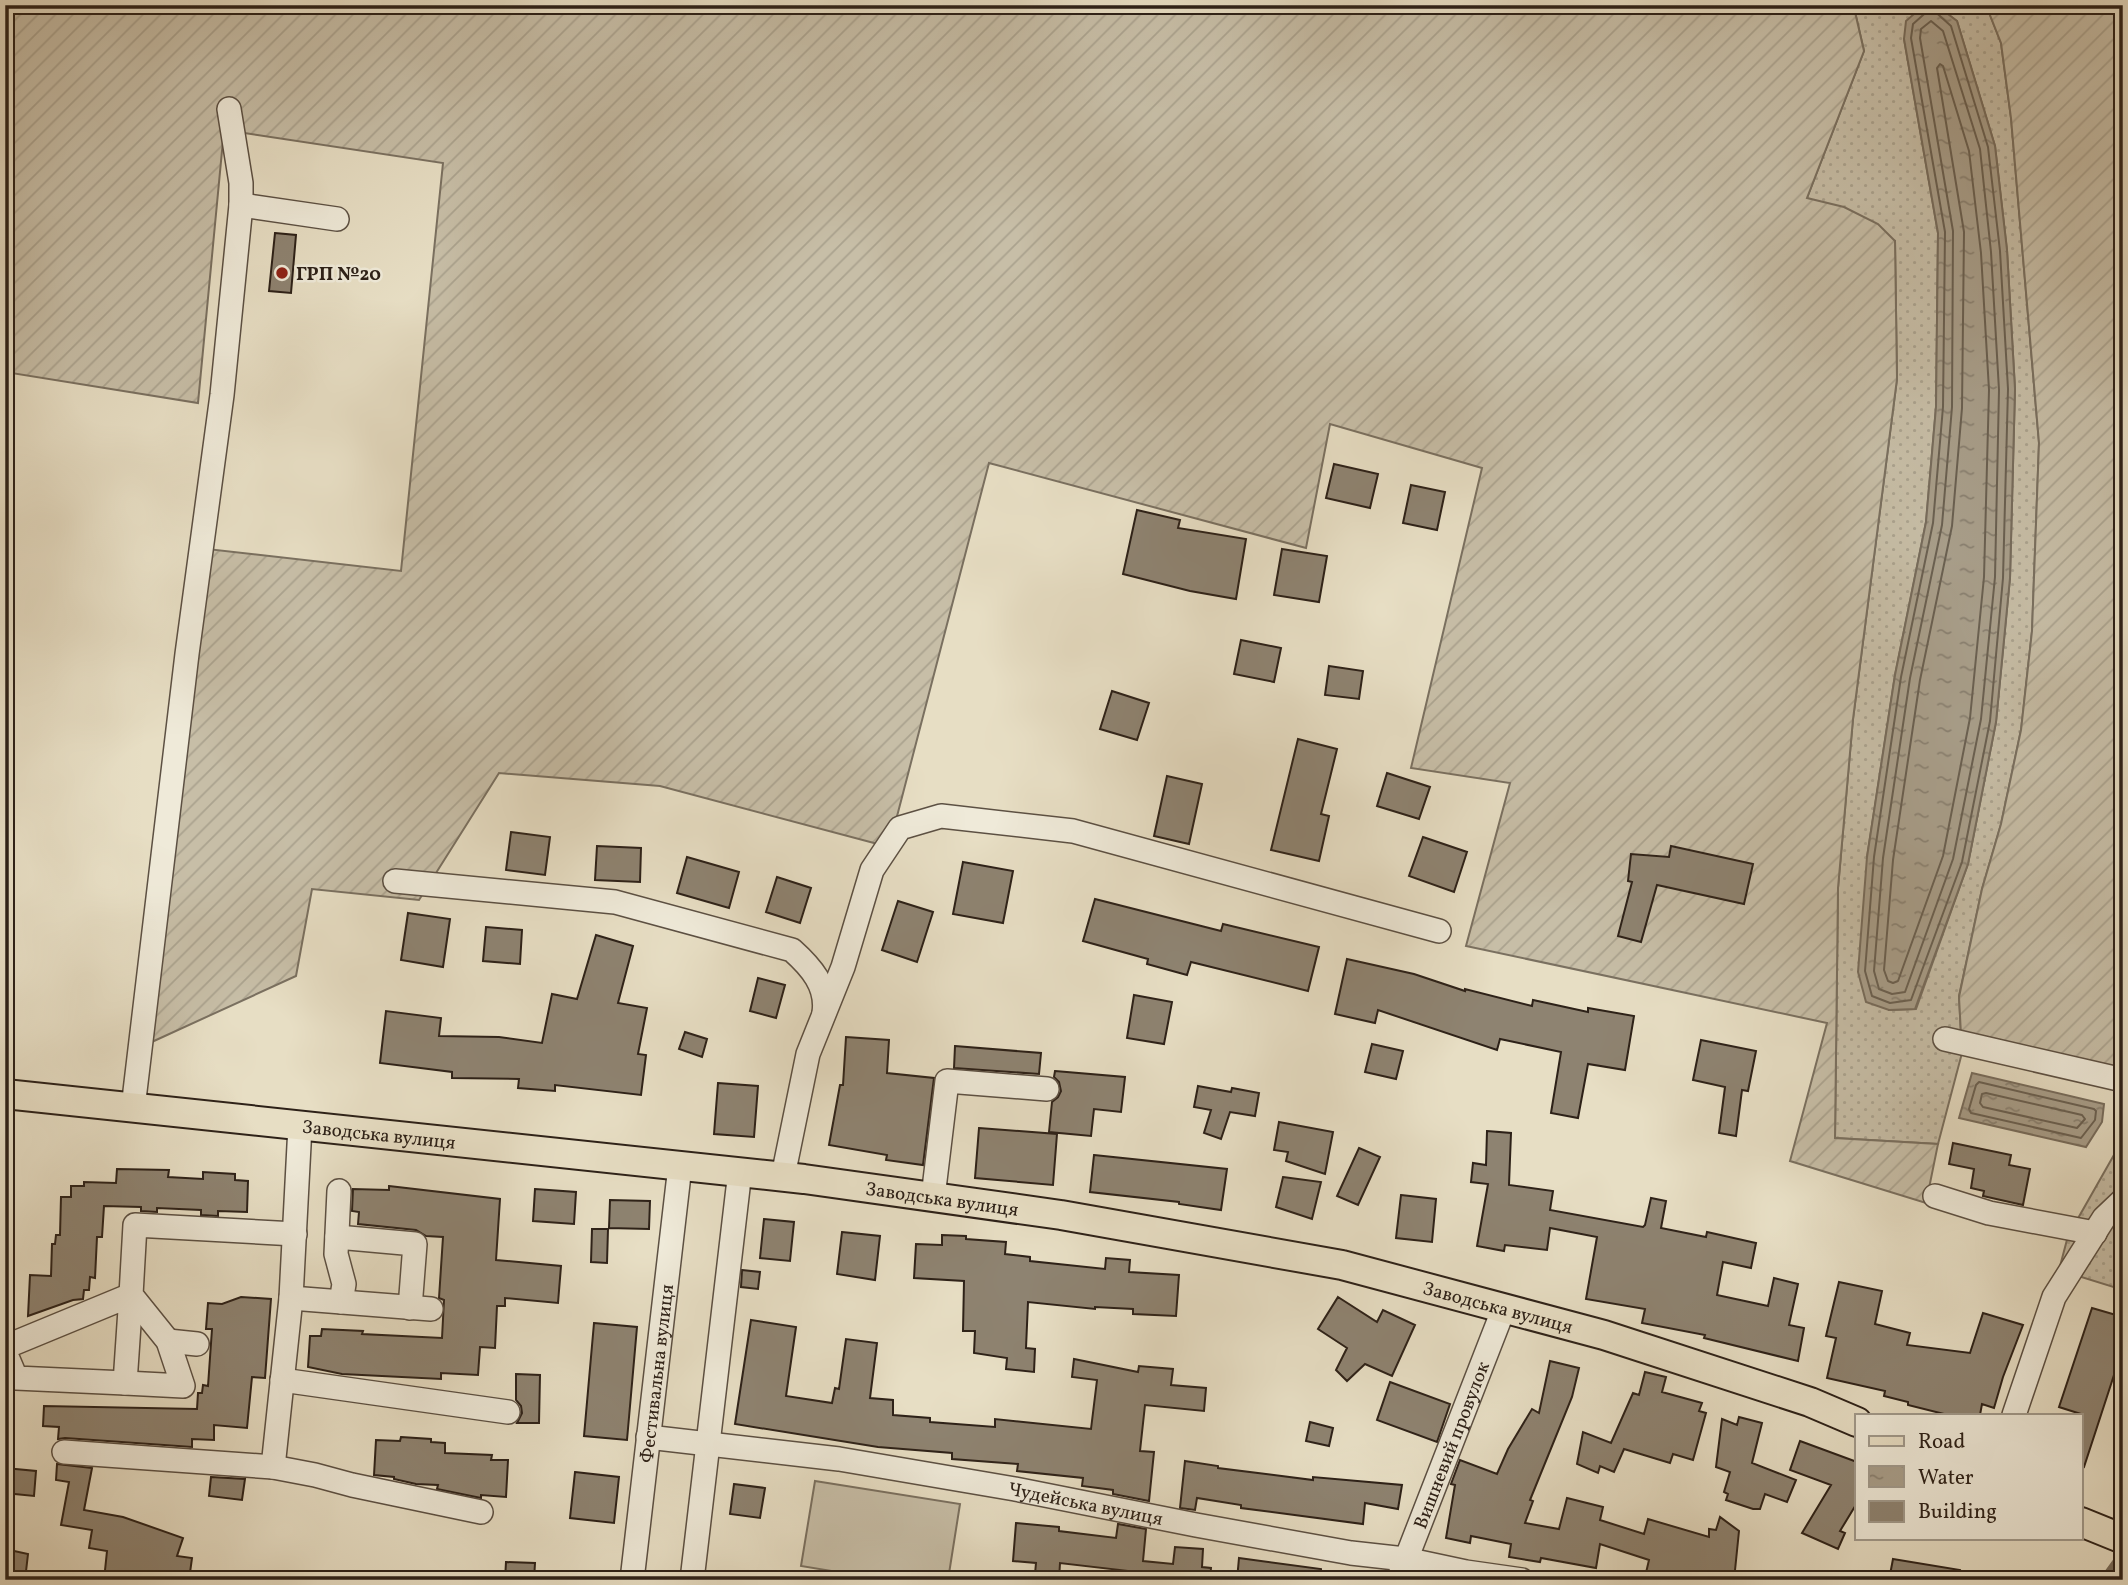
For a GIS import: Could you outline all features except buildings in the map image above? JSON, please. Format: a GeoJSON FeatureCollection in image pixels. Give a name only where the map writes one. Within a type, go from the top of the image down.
{"type":"FeatureCollection","features":[{"type":"Feature","properties":{"kind":"main road","name":"Заводська вулиця"},"geometry":{"type":"LineString","coordinates":[[5,1094],[783,1176],[1060,1216],[1342,1265],[1643,1347],[1810,1402],[1855,1421]]}},
{"type":"Feature","properties":{"kind":"main road"},"geometry":{"type":"LineString","coordinates":[[2082,1522],[2115,1536]]}},
{"type":"Feature","properties":{"kind":"street"},"geometry":{"type":"LineString","coordinates":[[133,1108],[187,654],[222,395],[241,205],[241,183],[229,109]]}},
{"type":"Feature","properties":{"kind":"street"},"geometry":{"type":"LineString","coordinates":[[241,205],[337,219]]}},
{"type":"Feature","properties":{"kind":"street"},"geometry":{"type":"LineString","coordinates":[[783,1176],[808,1054],[843,967],[872,870],[900,828],[941,816],[1073,831],[1439,931]]}},
{"type":"Feature","properties":{"kind":"street"},"geometry":{"type":"LineString","coordinates":[[395,881],[615,902],[792,950],[813,969],[823,992],[825,1008],[822,1023]]}},
{"type":"Feature","properties":{"kind":"street"},"geometry":{"type":"LineString","coordinates":[[1945,1039],[2123,1080]]}},
{"type":"Feature","properties":{"kind":"street"},"geometry":{"type":"LineString","coordinates":[[933,1197],[947,1080],[1047,1089]]}},
{"type":"Feature","properties":{"kind":"street"},"geometry":{"type":"LineString","coordinates":[[273,1467],[291,1298],[300,1126]]}},
{"type":"Feature","properties":{"kind":"street","name":"Фестивальна вулиця"},"geometry":{"type":"LineString","coordinates":[[632,1580],[680,1166]]}},
{"type":"Feature","properties":{"kind":"street"},"geometry":{"type":"LineString","coordinates":[[692,1580],[740,1171]]}},
{"type":"Feature","properties":{"kind":"street"},"geometry":{"type":"LineString","coordinates":[[340,1191],[336,1254],[344,1284],[341,1301]]}},
{"type":"Feature","properties":{"kind":"street"},"geometry":{"type":"LineString","coordinates":[[1935,1196],[1989,1213],[2095,1233]]}},
{"type":"Feature","properties":{"kind":"street"},"geometry":{"type":"LineString","coordinates":[[2014,1414],[2054,1297],[2104,1218],[2123,1200]]}},
{"type":"Feature","properties":{"kind":"street"},"geometry":{"type":"LineString","coordinates":[[125,1382],[135,1225],[295,1234]]}},
{"type":"Feature","properties":{"kind":"street"},"geometry":{"type":"LineString","coordinates":[[291,1298],[420,1309],[415,1244],[337,1237]]}},
{"type":"Feature","properties":{"kind":"street"},"geometry":{"type":"LineString","coordinates":[[5,1352],[16,1378],[183,1386],[168,1341],[131,1295]]}},
{"type":"Feature","properties":{"kind":"street"},"geometry":{"type":"LineString","coordinates":[[5,1347],[131,1295]]}},
{"type":"Feature","properties":{"kind":"street","name":"Вишневий провулок"},"geometry":{"type":"LineString","coordinates":[[1401,1569],[1504,1308]]}},
{"type":"Feature","properties":{"kind":"street"},"geometry":{"type":"LineString","coordinates":[[168,1341],[198,1343]]}},
{"type":"Feature","properties":{"kind":"street"},"geometry":{"type":"LineString","coordinates":[[282,1380],[508,1412]]}},
{"type":"Feature","properties":{"kind":"street","name":"Чудейська вулиця"},"geometry":{"type":"LineString","coordinates":[[648,1437],[839,1460],[1015,1489],[1312,1546],[1401,1569],[1466,1572],[1522,1580]]}},
{"type":"Feature","properties":{"kind":"street"},"geometry":{"type":"LineString","coordinates":[[64,1452],[273,1467],[481,1512]]}},
{"type":"Feature","properties":{"kind":"shaded area"},"geometry":{"type":"Polygon","coordinates":[[[5,5],[1850,5],[1855,12],[1864,51],[1807,198],[1844,207],[1878,224],[1895,241],[1897,379],[1853,719],[1838,888],[1835,1138],[1938,1144],[1926,1203],[1790,1161],[1827,1023],[1466,946],[1510,783],[1411,768],[1482,468],[1330,424],[1306,548],[989,463],[889,847],[660,786],[499,773],[419,900],[312,889],[296,976],[143,1046],[190,547],[401,571],[443,163],[224,130],[198,403],[5,372],[5,5]]]}},
{"type":"Feature","properties":{"kind":"shaded area"},"geometry":{"type":"Polygon","coordinates":[[[1850,5],[1986,5],[2001,43],[2011,118],[2039,443],[2032,631],[2021,730],[1959,996],[1962,1053],[1938,1144],[1835,1138],[1838,888],[1853,719],[1897,379],[1895,241],[1807,198],[1864,51],[1855,12],[1850,5]],[[1940,8],[1904,39],[1938,233],[1936,407],[1926,522],[1895,675],[1867,857],[1889,1010],[1916,1009],[1968,864],[1996,722],[2010,578],[2015,389],[2007,250],[1995,146],[1957,21],[1940,8]]]}},
{"type":"Feature","properties":{"kind":"shaded area"},"geometry":{"type":"Polygon","coordinates":[[[1986,5],[2123,5],[2123,1089],[1962,1053],[1959,997],[2021,730],[2032,631],[2039,443],[2011,118],[2001,43],[1986,5]]]}},
{"type":"Feature","properties":{"kind":"shaded area"},"geometry":{"type":"Polygon","coordinates":[[[2123,1139],[2123,1290],[2059,1270],[2068,1236],[2123,1139]]]}},
{"type":"Feature","properties":{"kind":"shaded area"},"geometry":{"type":"Polygon","coordinates":[[[815,1481],[960,1504],[948,1580],[886,1580],[801,1566],[815,1481]]]}},
{"type":"Feature","properties":{"kind":"water"},"geometry":{"type":"Polygon","coordinates":[[[1922,7],[1940,8],[1957,21],[1995,146],[2007,250],[2015,389],[2010,578],[1996,722],[1968,864],[1915,1009],[1889,1010],[1866,1002],[1858,972],[1867,857],[1895,675],[1926,522],[1936,407],[1938,233],[1904,39],[1906,21],[1922,7]]]}},
{"type":"Feature","properties":{"kind":"water"},"geometry":{"type":"Polygon","coordinates":[[[1972,1073],[2104,1104],[2102,1122],[2086,1147],[1959,1118],[1972,1073]]]}},
{"type":"Feature","properties":{"kind":"waterway"},"geometry":{"type":"LineString","coordinates":[[2102,1580],[2123,1551]]}},
{"type":"Feature","properties":{"kind":"place","name":"ГРП №20"},"geometry":{"type":"Point","coordinates":[282,273]}}]}
